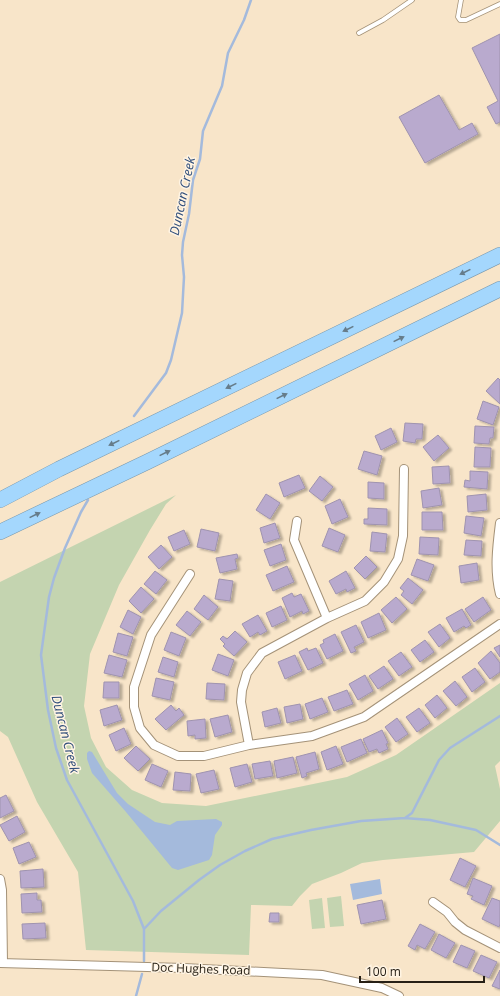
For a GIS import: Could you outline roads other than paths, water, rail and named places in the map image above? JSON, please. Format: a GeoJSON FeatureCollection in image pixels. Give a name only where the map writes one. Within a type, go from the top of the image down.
{"type":"FeatureCollection","features":[{"type":"Feature","properties":{"kind":"highway"},"geometry":{"type":"LineString","coordinates":[[0,500],[59,469],[500,255]]}},
{"type":"Feature","properties":{"kind":"highway"},"geometry":{"type":"LineString","coordinates":[[0,532],[147,462],[500,289]]}},
{"type":"Feature","properties":{"kind":"street"},"geometry":{"type":"LineString","coordinates":[[249,745],[241,702],[242,690],[247,673],[262,653],[327,618],[365,601],[384,582],[398,559],[403,536],[404,469]]}},
{"type":"Feature","properties":{"kind":"street"},"geometry":{"type":"LineString","coordinates":[[297,522],[294,540],[327,618]]}},
{"type":"Feature","properties":{"kind":"street"},"geometry":{"type":"LineString","coordinates":[[500,523],[496,550],[496,578],[500,594]]}},
{"type":"Feature","properties":{"kind":"street"},"geometry":{"type":"LineString","coordinates":[[190,574],[151,635],[134,688],[134,707],[140,728],[154,745],[178,756],[204,756],[249,745],[312,736],[364,717],[500,624]]}},
{"type":"Feature","properties":{"kind":"street"},"geometry":{"type":"LineString","coordinates":[[0,879],[2,890],[1,963]]}},
{"type":"Feature","properties":{"kind":"street"},"geometry":{"type":"LineString","coordinates":[[433,902],[447,912],[455,922],[465,930],[500,948]]}},
{"type":"Feature","properties":{"kind":"street","name":"Doc Hughes Road"},"geometry":{"type":"LineString","coordinates":[[1,963],[184,968],[322,975],[382,988],[399,996]]}},
{"type":"Feature","properties":{"kind":"lane"},"geometry":{"type":"LineString","coordinates":[[360,33],[383,20],[412,0]]}},
{"type":"Feature","properties":{"kind":"lane"},"geometry":{"type":"LineString","coordinates":[[461,0],[458,17],[460,20],[466,20],[500,4]]}},
{"type":"Feature","properties":{"kind":"water"},"geometry":{"type":"Polygon","coordinates":[[[89,751],[92,752],[117,793],[128,804],[155,822],[170,825],[177,821],[216,819],[222,822],[222,825],[215,835],[212,855],[209,860],[178,870],[172,868],[92,773],[87,759],[87,753],[89,751]]]}},
{"type":"Feature","properties":{"kind":"water"},"geometry":{"type":"Polygon","coordinates":[[[380,879],[382,894],[353,900],[350,884],[380,879]]]}},
{"type":"Feature","properties":{"kind":"waterway","name":"Duncan Creek"},"geometry":{"type":"LineString","coordinates":[[134,416],[166,373],[171,360],[182,313],[184,277],[182,255],[183,242],[189,214],[193,180],[200,159],[203,131],[222,86],[228,53],[244,20],[251,0]]}},
{"type":"Feature","properties":{"kind":"waterway","name":"Duncan Creek"},"geometry":{"type":"LineString","coordinates":[[88,500],[65,548],[54,578],[49,597],[41,655],[48,710],[56,748],[67,780],[133,901],[144,929],[144,961]]}},
{"type":"Feature","properties":{"kind":"waterway"},"geometry":{"type":"LineString","coordinates":[[405,818],[412,813],[439,760],[450,748],[500,716]]}},
{"type":"Feature","properties":{"kind":"waterway"},"geometry":{"type":"LineString","coordinates":[[144,929],[161,911],[220,865],[245,851],[272,839],[361,821],[405,818],[430,820],[476,830],[500,845]]}},
{"type":"Feature","properties":{"kind":"waterway","name":"Duncan Creek"},"geometry":{"type":"LineString","coordinates":[[136,996],[142,974]]}}]}
